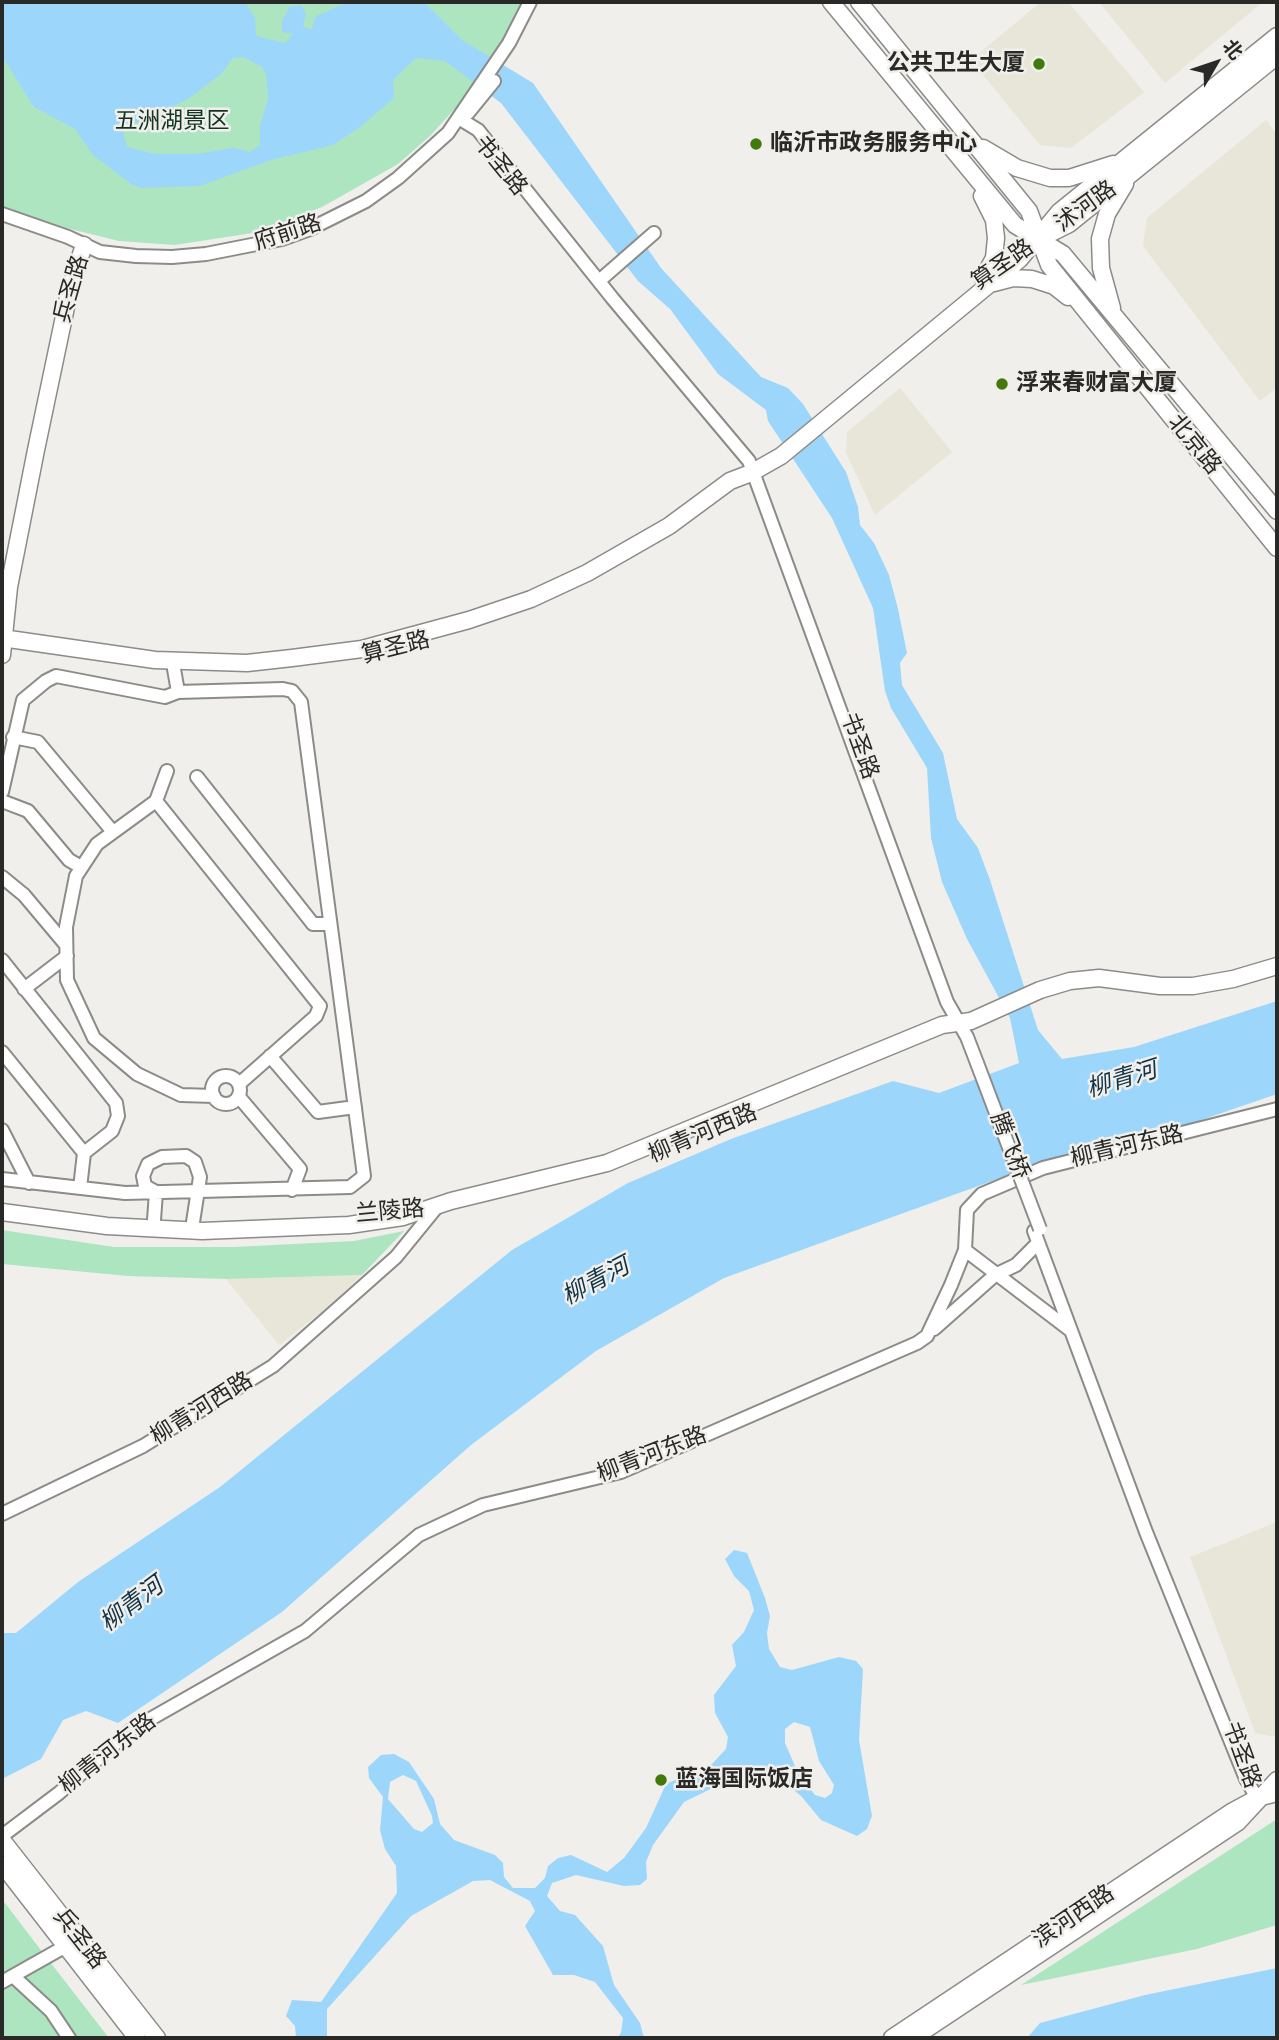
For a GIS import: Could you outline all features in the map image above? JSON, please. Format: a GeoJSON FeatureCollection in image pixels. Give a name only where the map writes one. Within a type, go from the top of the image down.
{"type":"FeatureCollection","features":[{"type":"Feature","properties":{"kind":"main road","name":"北京路"},"geometry":{"type":"LineString","coordinates":[[831,2],[1015,225],[1063,254],[1277,511]]}},
{"type":"Feature","properties":{"kind":"main road","name":"北京路"},"geometry":{"type":"LineString","coordinates":[[859,2],[1029,211],[1049,265],[1277,548]]}},
{"type":"Feature","properties":{"kind":"main road","name":"沭河路"},"geometry":{"type":"LineString","coordinates":[[1040,238],[1069,224],[1127,168],[1277,36]]}},
{"type":"Feature","properties":{"kind":"main road","name":"沭河路"},"geometry":{"type":"LineString","coordinates":[[1127,168],[1276,59]]}},
{"type":"Feature","properties":{"kind":"main road"},"geometry":{"type":"LineString","coordinates":[[973,142],[1017,169],[1050,178],[1069,178],[1127,168]]}},
{"type":"Feature","properties":{"kind":"main road"},"geometry":{"type":"LineString","coordinates":[[962,161],[994,220],[994,258],[986,281],[1032,279],[1054,286],[1082,307]]}},
{"type":"Feature","properties":{"kind":"main road"},"geometry":{"type":"LineString","coordinates":[[1113,314],[1101,268],[1100,239],[1107,214],[1127,168]]}},
{"type":"Feature","properties":{"kind":"main road","name":"算圣路"},"geometry":{"type":"LineString","coordinates":[[2,638],[28,652],[174,670],[247,671],[364,657],[472,628],[534,607],[636,557],[736,489],[764,457],[778,452],[840,402],[891,350],[1020,259],[1040,238]]}},
{"type":"Feature","properties":{"kind":"main road","name":"兵圣路"},"geometry":{"type":"LineString","coordinates":[[2,656],[9,587],[61,329],[84,245]]}},
{"type":"Feature","properties":{"kind":"main road","name":"算圣路"},"geometry":{"type":"LineString","coordinates":[[2,638],[88,652],[204,663],[247,663],[362,649],[469,620],[531,599],[631,550],[730,481],[751,473]]}},
{"type":"Feature","properties":{"kind":"main road","name":"柳青河西路"},"geometry":{"type":"LineString","coordinates":[[436,1208],[453,1209],[610,1172],[913,1047],[945,1033],[957,1022],[1070,981],[1099,978],[1160,986],[1193,986],[1233,979],[1277,966]]}},
{"type":"Feature","properties":{"kind":"main road","name":"兰陵路"},"geometry":{"type":"LineString","coordinates":[[2,1203],[108,1217],[192,1222],[305,1218],[401,1208],[436,1208]]}},
{"type":"Feature","properties":{"kind":"main road","name":"兰陵路"},"geometry":{"type":"LineString","coordinates":[[2,1212],[107,1226],[202,1231],[349,1225],[403,1217],[436,1208]]}},
{"type":"Feature","properties":{"kind":"main road","name":"滨河西路"},"geometry":{"type":"LineString","coordinates":[[892,2038],[1257,1798],[1277,1780]]}},
{"type":"Feature","properties":{"kind":"main road","name":"滨河西路"},"geometry":{"type":"LineString","coordinates":[[913,2038],[1238,1822],[1257,1798],[1277,1793]]}},
{"type":"Feature","properties":{"kind":"main road","name":"兵圣路"},"geometry":{"type":"LineString","coordinates":[[2,1838],[157,2038]]}},
{"type":"Feature","properties":{"kind":"main road","name":"兵圣路"},"geometry":{"type":"LineString","coordinates":[[2,1864],[137,2038]]}},
{"type":"Feature","properties":{"kind":"street","name":"府前路"},"geometry":{"type":"LineString","coordinates":[[512,45],[530,2]]}},
{"type":"Feature","properties":{"kind":"street","name":"府前路"},"geometry":{"type":"LineString","coordinates":[[2,223],[64,243],[172,249],[280,232],[362,194],[444,128],[460,119],[477,98],[538,2]]}},
{"type":"Feature","properties":{"kind":"street","name":"书圣路"},"geometry":{"type":"LineString","coordinates":[[460,119],[478,130],[599,281],[749,460],[751,473],[947,1002],[967,1037],[974,1064]]}},
{"type":"Feature","properties":{"kind":"street","name":"书圣路"},"geometry":{"type":"LineString","coordinates":[[460,119],[751,473]]}},
{"type":"Feature","properties":{"kind":"street","name":"府前路"},"geometry":{"type":"LineString","coordinates":[[2,214],[84,245]]}},
{"type":"Feature","properties":{"kind":"street"},"geometry":{"type":"LineString","coordinates":[[599,281],[651,235]]}},
{"type":"Feature","properties":{"kind":"street"},"geometry":{"type":"LineString","coordinates":[[174,670],[178,692]]}},
{"type":"Feature","properties":{"kind":"street"},"geometry":{"type":"LineString","coordinates":[[2,792],[23,700],[55,677],[165,697],[178,692],[292,691],[301,702],[364,1176],[351,1187],[197,1192],[80,1188],[2,1179]]}},
{"type":"Feature","properties":{"kind":"street"},"geometry":{"type":"LineString","coordinates":[[13,737],[38,742],[113,832]]}},
{"type":"Feature","properties":{"kind":"street"},"geometry":{"type":"LineString","coordinates":[[156,801],[320,1006],[316,1016],[270,1056],[226,1104],[214,1096],[181,1095],[137,1074],[94,1038],[67,979],[71,901],[76,876],[97,844],[156,801],[167,771]]}},
{"type":"Feature","properties":{"kind":"street"},"geometry":{"type":"LineString","coordinates":[[197,777],[313,924],[330,924]]}},
{"type":"Feature","properties":{"kind":"street"},"geometry":{"type":"LineString","coordinates":[[2,801],[28,811],[69,860],[81,867]]}},
{"type":"Feature","properties":{"kind":"street"},"geometry":{"type":"LineString","coordinates":[[2,877],[24,895],[67,951]]}},
{"type":"Feature","properties":{"kind":"street"},"geometry":{"type":"LineString","coordinates":[[24,989],[67,951]]}},
{"type":"Feature","properties":{"kind":"street"},"geometry":{"type":"LineString","coordinates":[[2,960],[116,1103],[118,1116],[112,1131],[84,1153],[80,1188]]}},
{"type":"Feature","properties":{"kind":"street"},"geometry":{"type":"LineString","coordinates":[[2,1052],[84,1153]]}},
{"type":"Feature","properties":{"kind":"street"},"geometry":{"type":"LineString","coordinates":[[270,1056],[318,1112],[355,1107]]}},
{"type":"Feature","properties":{"kind":"street","name":"腾飞桥"},"geometry":{"type":"LineString","coordinates":[[974,1064],[1037,1234]]}},
{"type":"Feature","properties":{"kind":"street"},"geometry":{"type":"LineString","coordinates":[[214,1096],[214,1084],[222,1077],[232,1077],[239,1090],[300,1168],[292,1190]]}},
{"type":"Feature","properties":{"kind":"street","name":"柳青河东路"},"geometry":{"type":"LineString","coordinates":[[2,1838],[131,1730],[305,1631],[419,1535],[483,1505],[621,1472],[880,1361],[927,1336],[965,1250],[967,1210],[982,1194],[1056,1164],[1277,1109]]}},
{"type":"Feature","properties":{"kind":"street"},"geometry":{"type":"LineString","coordinates":[[2,1129],[29,1182]]}},
{"type":"Feature","properties":{"kind":"street"},"geometry":{"type":"LineString","coordinates":[[156,1192],[145,1186],[143,1176],[148,1164],[162,1157],[186,1156],[195,1162],[200,1177],[192,1222]]}},
{"type":"Feature","properties":{"kind":"street"},"geometry":{"type":"LineString","coordinates":[[154,1220],[156,1192]]}},
{"type":"Feature","properties":{"kind":"street","name":"柳青河西路"},"geometry":{"type":"LineString","coordinates":[[2,1514],[143,1446],[273,1366],[386,1266],[417,1235],[436,1208]]}},
{"type":"Feature","properties":{"kind":"street","name":"书圣路"},"geometry":{"type":"LineString","coordinates":[[1037,1234],[1161,1568],[1246,1779],[1257,1798]]}},
{"type":"Feature","properties":{"kind":"street","name":"书圣路"},"geometry":{"type":"LineString","coordinates":[[1037,1234],[1257,1798]]}},
{"type":"Feature","properties":{"kind":"street"},"geometry":{"type":"LineString","coordinates":[[927,1336],[995,1275],[1016,1265],[1037,1234]]}},
{"type":"Feature","properties":{"kind":"street"},"geometry":{"type":"LineString","coordinates":[[965,1250],[1071,1331]]}},
{"type":"Feature","properties":{"kind":"street"},"geometry":{"type":"LineString","coordinates":[[66,1946],[8,1979],[51,2011],[69,2038]]}},
{"type":"Feature","properties":{"kind":"shaded area"},"geometry":{"type":"Polygon","coordinates":[[[1041,2],[1068,2],[1144,92],[1071,148],[1040,145],[971,60],[1041,2]]]}},
{"type":"Feature","properties":{"kind":"shaded area"},"geometry":{"type":"Polygon","coordinates":[[[1099,2],[1263,2],[1165,83],[1099,2]]]}},
{"type":"Feature","properties":{"kind":"shaded area"},"geometry":{"type":"Polygon","coordinates":[[[1266,120],[1277,135],[1277,387],[1260,401],[1143,246],[1147,218],[1266,120]]]}},
{"type":"Feature","properties":{"kind":"shaded area"},"geometry":{"type":"Polygon","coordinates":[[[900,388],[952,452],[875,515],[846,453],[847,432],[900,388]]]}},
{"type":"Feature","properties":{"kind":"shaded area"},"geometry":{"type":"Polygon","coordinates":[[[362,1275],[328,1307],[279,1345],[226,1279],[362,1275]]]}},
{"type":"Feature","properties":{"kind":"shaded area"},"geometry":{"type":"Polygon","coordinates":[[[1277,1522],[1277,1737],[1255,1733],[1190,1557],[1277,1522]]]}},
{"type":"Feature","properties":{"kind":"green space","name":"五洲湖景区"},"geometry":{"type":"Polygon","coordinates":[[[2,2],[525,2],[502,45],[471,91],[430,136],[398,164],[322,207],[259,232],[175,245],[119,241],[46,223],[2,207],[2,2]]]}},
{"type":"Feature","properties":{"kind":"green space"},"geometry":{"type":"Polygon","coordinates":[[[2,1230],[114,1247],[234,1247],[354,1241],[404,1231],[362,1275],[226,1279],[128,1276],[2,1264],[2,1230]]]}},
{"type":"Feature","properties":{"kind":"green space"},"geometry":{"type":"Polygon","coordinates":[[[1277,1819],[1277,1925],[1197,1949],[1021,1985],[1277,1819]]]}},
{"type":"Feature","properties":{"kind":"green space"},"geometry":{"type":"Polygon","coordinates":[[[2,1899],[40,1949],[109,2038],[2,2038],[2,1899]]]}},
{"type":"Feature","properties":{"kind":"water","name":"柳青河"},"geometry":{"type":"Polygon","coordinates":[[[2,2],[245,2],[255,18],[256,36],[285,43],[293,34],[282,32],[282,22],[289,7],[302,5],[306,15],[303,26],[311,30],[316,16],[346,3],[424,2],[462,40],[533,83],[661,268],[761,377],[788,388],[803,404],[846,472],[858,507],[860,525],[874,543],[889,575],[898,609],[907,653],[900,663],[902,685],[943,753],[957,819],[978,848],[1038,1030],[1062,1059],[1134,1047],[1277,1001],[1277,1094],[1178,1128],[1064,1155],[724,1278],[596,1351],[471,1445],[282,1612],[118,1723],[86,1711],[63,1720],[41,1759],[2,1779],[2,1633],[16,1633],[78,1582],[220,1487],[512,1250],[628,1183],[731,1139],[893,1081],[939,1093],[1019,1063],[1010,1018],[967,939],[942,882],[931,838],[927,768],[891,708],[885,691],[873,608],[832,518],[768,421],[766,410],[718,374],[670,309],[638,281],[501,103],[445,61],[416,58],[393,80],[394,98],[360,127],[333,145],[271,160],[200,186],[141,188],[131,184],[93,155],[75,129],[34,107],[2,56],[2,2]],[[243,57],[233,58],[221,74],[188,99],[127,127],[123,133],[127,147],[155,154],[196,154],[234,148],[250,152],[260,145],[260,126],[268,98],[266,74],[262,67],[243,57]]]}},
{"type":"Feature","properties":{"kind":"water"},"geometry":{"type":"Polygon","coordinates":[[[734,1550],[747,1553],[770,1616],[767,1633],[769,1649],[780,1667],[792,1670],[839,1657],[856,1661],[863,1669],[859,1740],[872,1816],[867,1829],[857,1836],[821,1820],[801,1796],[782,1780],[758,1775],[731,1779],[684,1802],[653,1845],[646,1862],[647,1879],[640,1885],[624,1886],[576,1875],[552,1883],[547,1896],[560,1911],[575,1915],[603,1946],[614,1985],[640,2023],[644,2038],[617,2038],[621,2033],[623,2018],[595,1982],[574,1975],[553,1975],[525,1926],[535,1911],[530,1901],[490,1880],[473,1881],[411,1916],[327,2009],[327,2038],[296,2038],[295,2026],[286,2016],[292,2000],[321,2002],[397,1893],[396,1866],[385,1849],[380,1830],[383,1797],[369,1778],[368,1767],[381,1755],[394,1754],[409,1762],[434,1799],[440,1824],[454,1840],[495,1855],[503,1863],[504,1877],[513,1888],[535,1888],[545,1878],[548,1866],[558,1858],[571,1855],[607,1872],[624,1858],[646,1828],[666,1784],[712,1764],[726,1749],[728,1737],[715,1713],[714,1695],[736,1666],[732,1645],[744,1632],[754,1610],[749,1591],[734,1576],[725,1559],[734,1550]],[[794,1722],[785,1729],[785,1743],[798,1773],[815,1795],[825,1798],[832,1793],[834,1785],[819,1761],[810,1727],[794,1722]],[[403,1775],[390,1782],[388,1799],[414,1829],[422,1832],[433,1823],[432,1816],[416,1781],[403,1775]]]}},
{"type":"Feature","properties":{"kind":"water"},"geometry":{"type":"Polygon","coordinates":[[[1277,1968],[1277,2038],[1027,2038],[1040,2023],[1145,1995],[1277,1968]]]}},
{"type":"Feature","properties":{"kind":"place","name":"公共卫生大厦"},"geometry":{"type":"Point","coordinates":[1039,64]}},
{"type":"Feature","properties":{"kind":"place","name":"临沂市政务服务中心"},"geometry":{"type":"Point","coordinates":[756,144]}},
{"type":"Feature","properties":{"kind":"place","name":"浮来春财富大厦"},"geometry":{"type":"Point","coordinates":[1002,384]}},
{"type":"Feature","properties":{"kind":"place","name":"蓝海国际饭店"},"geometry":{"type":"Point","coordinates":[661,1780]}}]}
